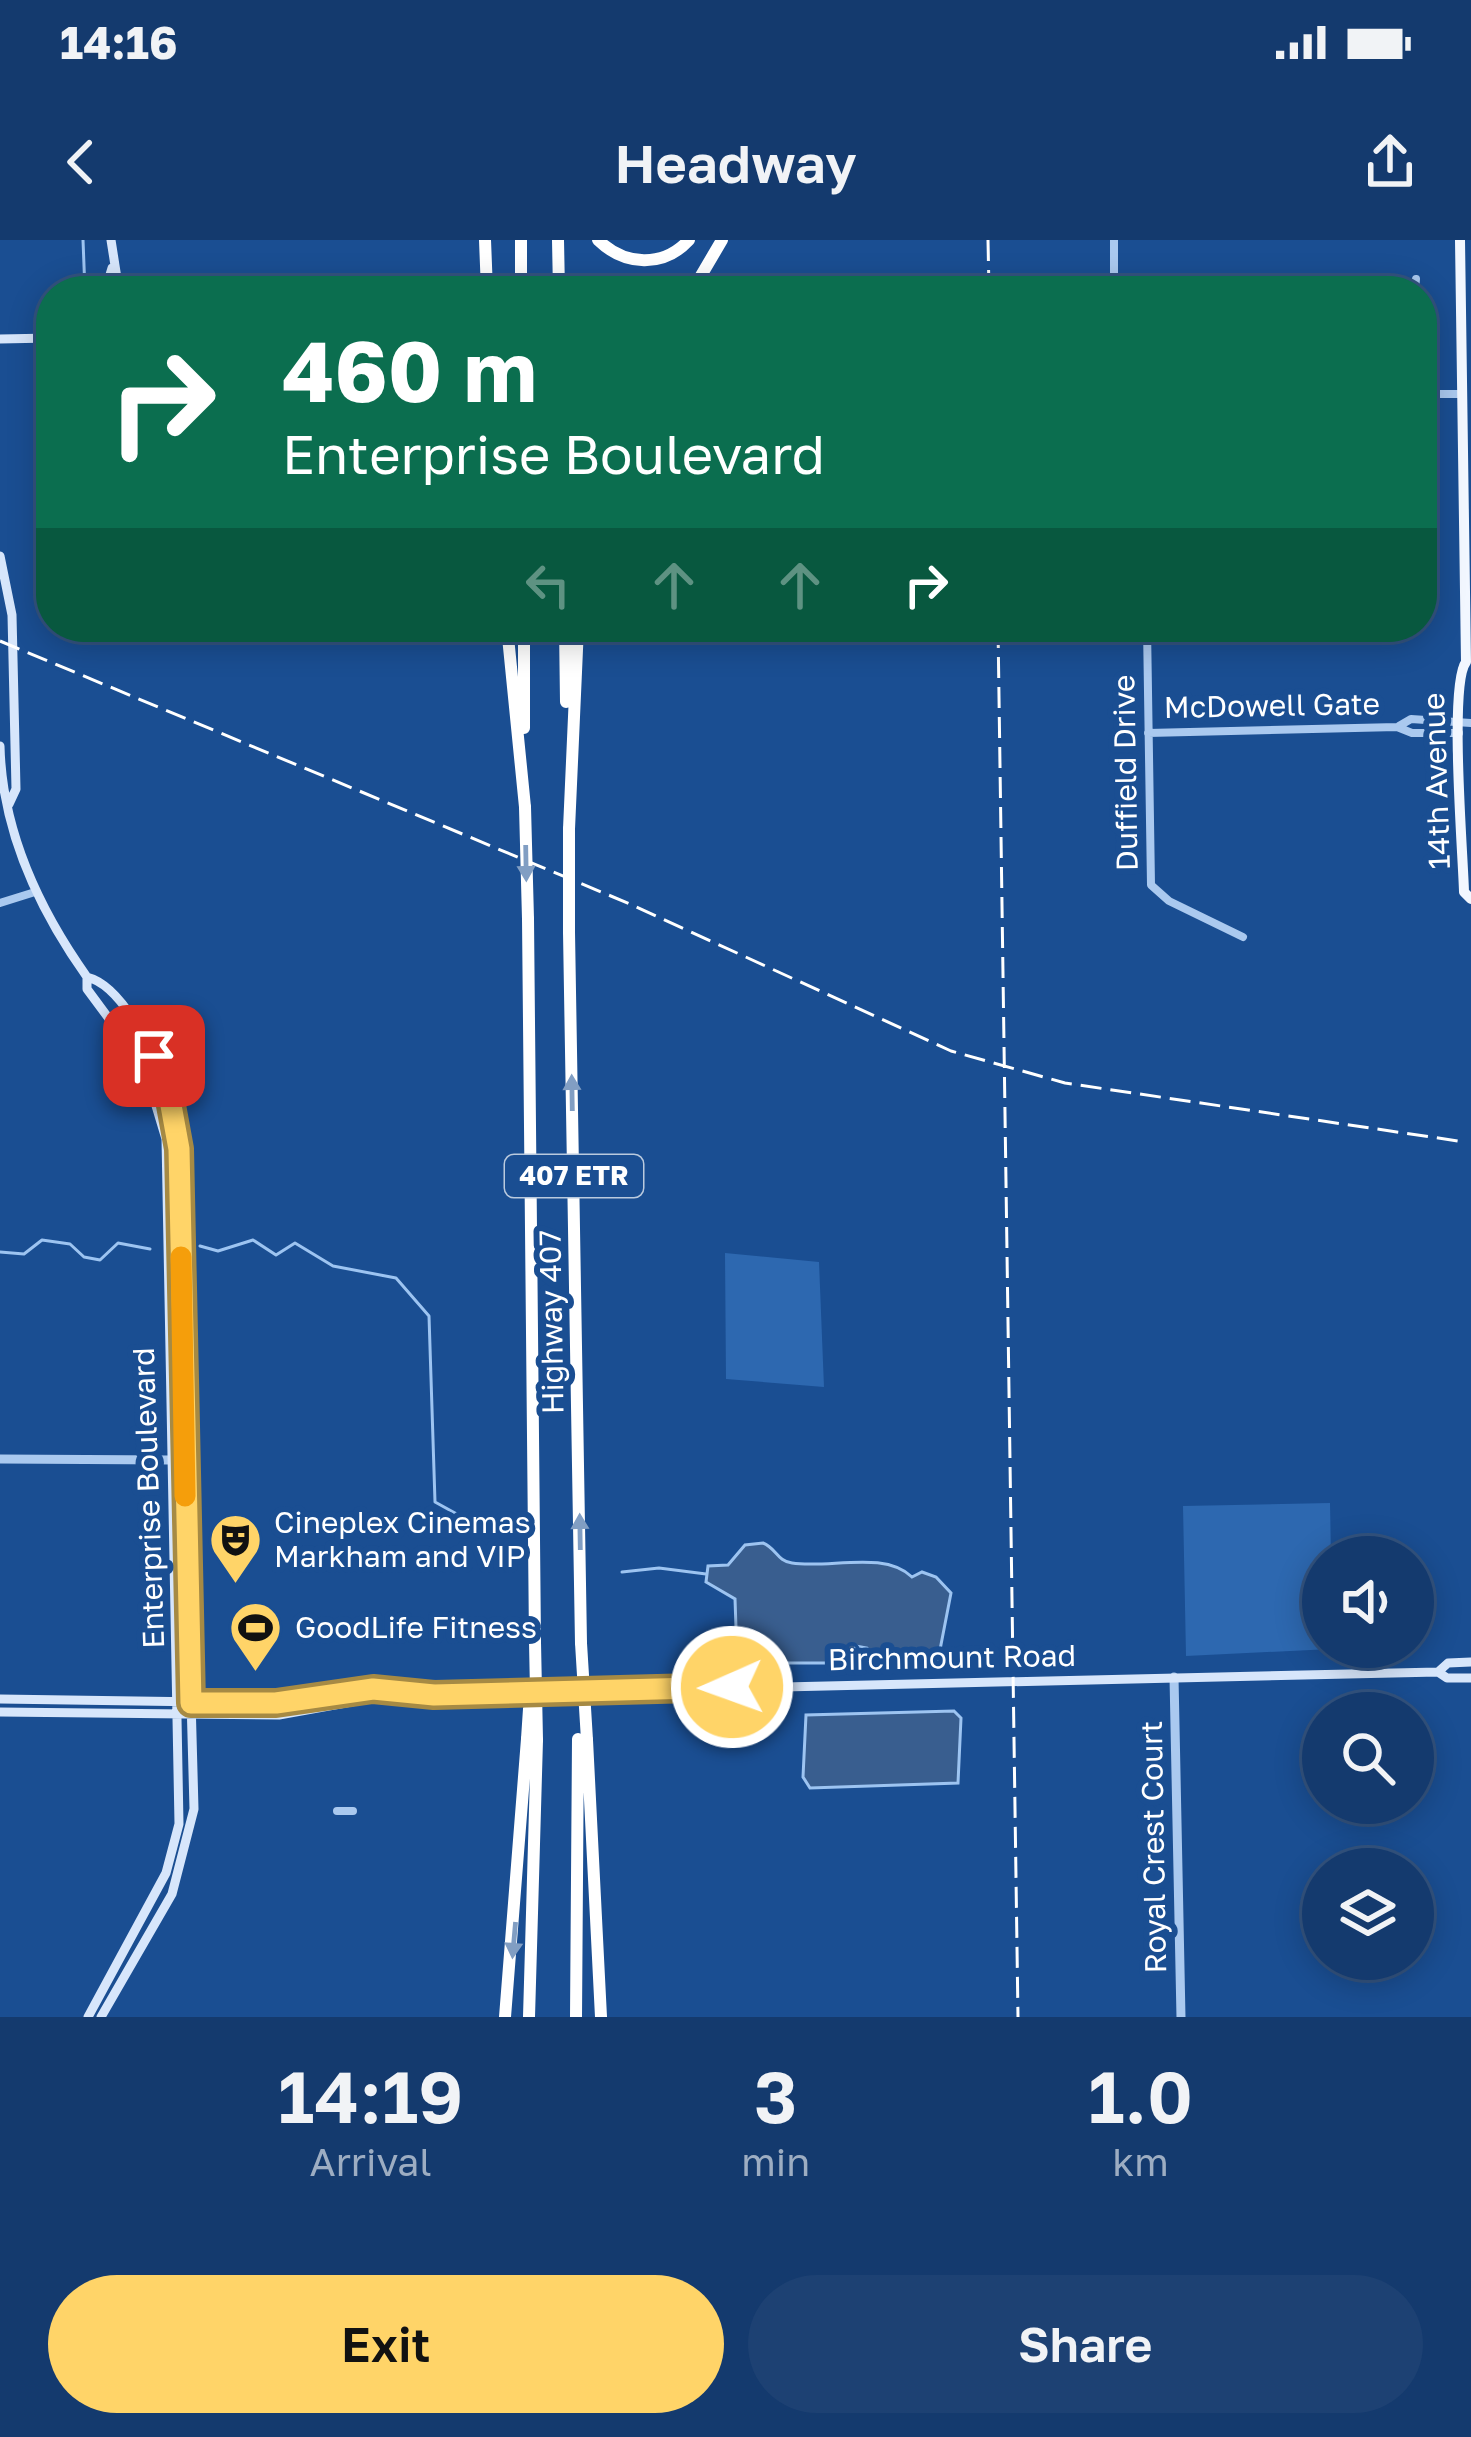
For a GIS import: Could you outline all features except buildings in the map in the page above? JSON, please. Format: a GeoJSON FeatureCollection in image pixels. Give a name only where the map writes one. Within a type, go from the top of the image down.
{"type":"FeatureCollection","features":[{"type":"Feature","properties":{"kind":"highway"},"geometry":{"type":"LineString","coordinates":[[485,240],[487,276]]}},
{"type":"Feature","properties":{"kind":"highway"},"geometry":{"type":"LineString","coordinates":[[520,240],[521,276]]}},
{"type":"Feature","properties":{"kind":"highway"},"geometry":{"type":"LineString","coordinates":[[558,240],[559,276]]}},
{"type":"Feature","properties":{"kind":"highway"},"geometry":{"type":"LineString","coordinates":[[598,240],[619,256],[645,261],[663,259],[689,240]]}},
{"type":"Feature","properties":{"kind":"highway"},"geometry":{"type":"LineString","coordinates":[[701,276],[722,240]]}},
{"type":"Feature","properties":{"kind":"highway"},"geometry":{"type":"LineString","coordinates":[[508,642],[525,808]]}},
{"type":"Feature","properties":{"kind":"highway","name":"Highway 407"},"geometry":{"type":"LineString","coordinates":[[524,642],[535,1642],[530,2017]]}},
{"type":"Feature","properties":{"kind":"highway","name":"Highway 407"},"geometry":{"type":"LineString","coordinates":[[565,642],[582,1739],[576,2017]]}},
{"type":"Feature","properties":{"kind":"highway"},"geometry":{"type":"LineString","coordinates":[[569,829],[577,642]]}},
{"type":"Feature","properties":{"kind":"highway"},"geometry":{"type":"LineString","coordinates":[[505,2017],[532,1739]]}},
{"type":"Feature","properties":{"kind":"highway"},"geometry":{"type":"LineString","coordinates":[[582,1739],[601,2017]]}},
{"type":"Feature","properties":{"kind":"main road"},"geometry":{"type":"LineString","coordinates":[[111,240],[114,276]]}},
{"type":"Feature","properties":{"kind":"main road","name":"14th Avenue"},"geometry":{"type":"LineString","coordinates":[[1460,240],[1468,666],[1458,672],[1464,892],[1471,899]]}},
{"type":"Feature","properties":{"kind":"main road"},"geometry":{"type":"LineString","coordinates":[[110,276],[112,268]]}},
{"type":"Feature","properties":{"kind":"main road"},"geometry":{"type":"LineString","coordinates":[[0,339],[36,338]]}},
{"type":"Feature","properties":{"kind":"main road","name":"Enterprise Boulevard"},"geometry":{"type":"LineString","coordinates":[[0,556],[12,615],[16,789],[9,804]]}},
{"type":"Feature","properties":{"kind":"main road","name":"Enterprise Boulevard"},"geometry":{"type":"LineString","coordinates":[[0,746],[1,792],[9,804],[18,854],[35,892],[87,977],[87,989],[144,1066],[166,1139],[171,1460],[194,1809],[172,1894],[101,2017]]}},
{"type":"Feature","properties":{"kind":"main road","name":"Enterprise Boulevard"},"geometry":{"type":"LineString","coordinates":[[87,977],[100,980],[143,1035],[166,1078],[175,1114],[185,1703],[178,1717],[179,1824],[166,1873],[88,2017]]}},
{"type":"Feature","properties":{"kind":"main road","name":"Birchmount Road"},"geometry":{"type":"LineString","coordinates":[[1438,1672],[1448,1663],[1471,1662]]}},
{"type":"Feature","properties":{"kind":"main road","name":"Birchmount Road"},"geometry":{"type":"LineString","coordinates":[[0,1712],[191,1718],[278,1715],[395,1693],[1438,1672],[1447,1678],[1471,1678]]}},
{"type":"Feature","properties":{"kind":"main road","name":"Birchmount Road"},"geometry":{"type":"LineString","coordinates":[[0,1700],[276,1703],[373,1689],[395,1693]]}},
{"type":"Feature","properties":{"kind":"street"},"geometry":{"type":"LineString","coordinates":[[1114,240],[1114,276]]}},
{"type":"Feature","properties":{"kind":"street"},"geometry":{"type":"LineString","coordinates":[[1437,394],[1460,394]]}},
{"type":"Feature","properties":{"kind":"street","name":"Duffield Drive"},"geometry":{"type":"LineString","coordinates":[[1148,642],[1151,885],[1169,901],[1243,937]]}},
{"type":"Feature","properties":{"kind":"street","name":"McDowell Gate"},"geometry":{"type":"LineString","coordinates":[[1148,733],[1397,727],[1412,733],[1463,725]]}},
{"type":"Feature","properties":{"kind":"street"},"geometry":{"type":"LineString","coordinates":[[0,903],[35,892]]}},
{"type":"Feature","properties":{"kind":"street"},"geometry":{"type":"LineString","coordinates":[[0,1459],[184,1460]]}},
{"type":"Feature","properties":{"kind":"street","name":"Royal Crest Court"},"geometry":{"type":"LineString","coordinates":[[1174,1676],[1181,2017]]}},
{"type":"Feature","properties":{"kind":"street"},"geometry":{"type":"LineString","coordinates":[[338,1811],[353,1811]]}},
{"type":"Feature","properties":{"kind":"shaded area"},"geometry":{"type":"Polygon","coordinates":[[[725,1253],[819,1262],[824,1387],[726,1379],[725,1253]]]}},
{"type":"Feature","properties":{"kind":"shaded area"},"geometry":{"type":"Polygon","coordinates":[[[1330,1503],[1331,1536],[1302,1536],[1302,1650],[1186,1656],[1183,1506],[1330,1503]]]}},
{"type":"Feature","properties":{"kind":"shaded area"},"geometry":{"type":"Polygon","coordinates":[[[763,1543],[792,1563],[871,1562],[887,1564],[912,1577],[922,1572],[936,1577],[951,1593],[938,1660],[875,1662],[867,1648],[856,1646],[855,1663],[742,1663],[737,1656],[735,1599],[706,1582],[708,1566],[728,1565],[745,1545],[763,1543]]]}},
{"type":"Feature","properties":{"kind":"shaded area"},"geometry":{"type":"Polygon","coordinates":[[[954,1711],[961,1718],[958,1783],[810,1788],[803,1777],[806,1715],[954,1711]]]}},
{"type":"Feature","properties":{"kind":"waterway"},"geometry":{"type":"LineString","coordinates":[[83,240],[84,276]]}},
{"type":"Feature","properties":{"kind":"waterway"},"geometry":{"type":"LineString","coordinates":[[0,1252],[24,1254],[42,1240],[70,1244],[84,1257],[100,1260],[118,1243],[150,1249]]}},
{"type":"Feature","properties":{"kind":"waterway"},"geometry":{"type":"LineString","coordinates":[[200,1246],[218,1251],[253,1240],[276,1255],[295,1243],[333,1266],[396,1278],[429,1316],[435,1502],[484,1529]]}},
{"type":"Feature","properties":{"kind":"waterway"},"geometry":{"type":"LineString","coordinates":[[622,1572],[659,1568],[706,1574]]}},
{"type":"Feature","properties":{"kind":"railway"},"geometry":{"type":"LineString","coordinates":[[988,240],[989,276]]}},
{"type":"Feature","properties":{"kind":"railway"},"geometry":{"type":"LineString","coordinates":[[0,641],[630,904],[951,1051],[1065,1083],[1465,1142]]}},
{"type":"Feature","properties":{"kind":"railway"},"geometry":{"type":"LineString","coordinates":[[998,642],[1018,2017]]}},
{"type":"Feature","properties":{"kind":"slow traffic"},"geometry":{"type":"LineString","coordinates":[[181,1257],[185,1496]]}},
{"type":"Feature","properties":{"kind":"place","name":"Cineplex Cinemas Markham and VIP"},"geometry":{"type":"Point","coordinates":[235,1586]}},
{"type":"Feature","properties":{"kind":"place","name":"GoodLife Fitness"},"geometry":{"type":"Point","coordinates":[256,1674]}},
{"type":"Feature","properties":{"kind":"route"},"geometry":{"type":"LineString","coordinates":[[154,1056],[166,1078],[179,1149],[191,1703],[276,1703],[373,1689],[434,1695],[732,1687]]}}]}
